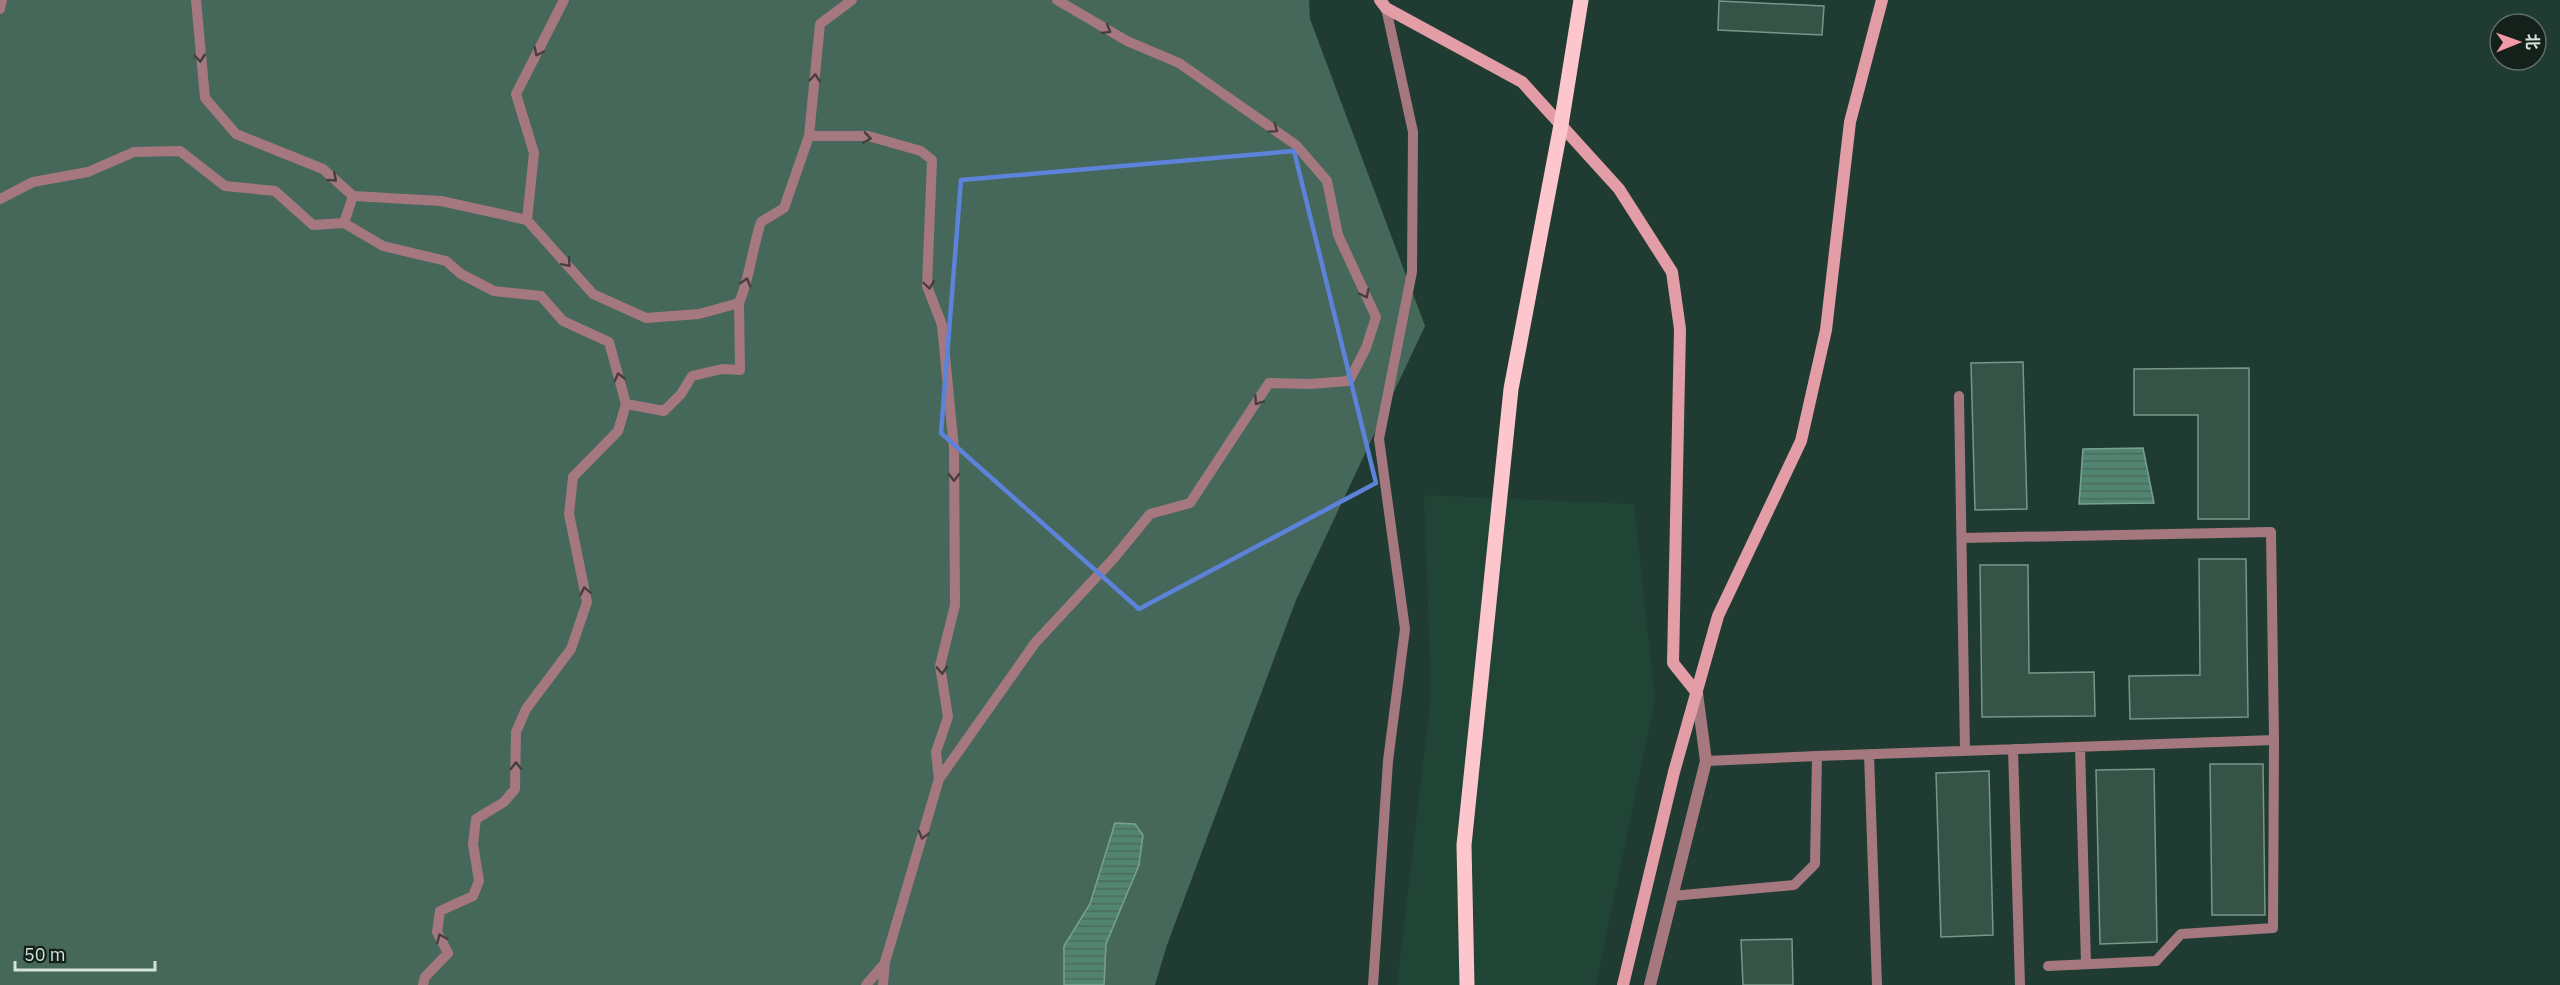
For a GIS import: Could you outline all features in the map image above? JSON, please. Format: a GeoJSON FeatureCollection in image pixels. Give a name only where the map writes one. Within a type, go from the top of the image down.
{"type":"FeatureCollection","features":[{"type":"Feature","properties":{"kind":"main road"},"geometry":{"type":"LineString","coordinates":[[1467,985],[1464,846],[1511,388],[1561,125],[1581,0]]}},
{"type":"Feature","properties":{"kind":"street"},"geometry":{"type":"LineString","coordinates":[[1623,985],[1674,772],[1718,616],[1801,441],[1826,330],[1850,122],[1882,0]]}},
{"type":"Feature","properties":{"kind":"street"},"geometry":{"type":"LineString","coordinates":[[1383,4],[1522,82],[1619,189],[1672,272],[1680,329],[1672,663],[1697,693],[1706,761],[1650,985]]}},
{"type":"Feature","properties":{"kind":"lane"},"geometry":{"type":"LineString","coordinates":[[0,9],[2,0]]}},
{"type":"Feature","properties":{"kind":"lane"},"geometry":{"type":"LineString","coordinates":[[196,0],[205,98],[236,134],[323,170],[353,196],[441,201],[527,220],[593,294],[646,318],[699,314],[739,303]]}},
{"type":"Feature","properties":{"kind":"lane"},"geometry":{"type":"LineString","coordinates":[[527,220],[534,153],[516,94],[564,0]]}},
{"type":"Feature","properties":{"kind":"lane"},"geometry":{"type":"LineString","coordinates":[[627,404],[664,411],[681,394],[692,376],[722,369],[740,370],[739,303],[748,280],[753,245],[761,222],[784,208],[809,136],[820,24],[852,0]]}},
{"type":"Feature","properties":{"kind":"lane"},"geometry":{"type":"LineString","coordinates":[[883,985],[885,962],[939,779],[1035,643],[1114,558],[1150,514],[1190,504],[1269,383],[1310,384],[1349,381],[1366,348],[1376,317],[1338,235],[1327,181],[1296,145],[1179,63],[1126,41],[1057,0]]}},
{"type":"Feature","properties":{"kind":"lane"},"geometry":{"type":"LineString","coordinates":[[1373,985],[1388,761],[1404,629],[1379,440],[1412,272],[1413,132],[1383,4]]}},
{"type":"Feature","properties":{"kind":"lane"},"geometry":{"type":"LineString","coordinates":[[809,136],[868,136],[892,145],[921,151],[932,160],[927,286],[942,325],[954,471],[955,605],[940,666],[948,717],[936,752],[939,779]]}},
{"type":"Feature","properties":{"kind":"lane"},"geometry":{"type":"LineString","coordinates":[[0,199],[33,182],[88,172],[134,152],[180,151],[225,186],[275,191],[313,225],[344,223],[383,246],[446,261],[461,274],[494,291],[541,296],[563,321],[609,342],[627,404],[618,431],[573,477],[569,514],[587,602],[571,649],[526,710],[516,732],[515,789],[504,802],[476,819],[473,844],[479,880],[473,896],[440,911],[437,932],[448,953],[425,977],[423,985]]}},
{"type":"Feature","properties":{"kind":"lane"},"geometry":{"type":"LineString","coordinates":[[344,223],[353,196]]}},
{"type":"Feature","properties":{"kind":"lane"},"geometry":{"type":"LineString","coordinates":[[1959,396],[1965,751]]}},
{"type":"Feature","properties":{"kind":"lane"},"geometry":{"type":"LineString","coordinates":[[1962,538],[2271,531],[2274,740],[2273,928],[2181,934],[2156,961],[2048,966]]}},
{"type":"Feature","properties":{"kind":"lane"},"geometry":{"type":"LineString","coordinates":[[1706,761],[2274,740]]}},
{"type":"Feature","properties":{"kind":"lane"},"geometry":{"type":"LineString","coordinates":[[2080,747],[2086,964]]}},
{"type":"Feature","properties":{"kind":"lane"},"geometry":{"type":"LineString","coordinates":[[2013,749],[2020,985]]}},
{"type":"Feature","properties":{"kind":"lane"},"geometry":{"type":"LineString","coordinates":[[1869,754],[1877,985]]}},
{"type":"Feature","properties":{"kind":"lane"},"geometry":{"type":"LineString","coordinates":[[1672,896],[1794,885],[1815,864],[1817,756]]}},
{"type":"Feature","properties":{"kind":"lane"},"geometry":{"type":"LineString","coordinates":[[866,985],[885,962]]}},
{"type":"Feature","properties":{"kind":"highlighted area"},"geometry":{"type":"Polygon","coordinates":[[[1294,151],[1376,483],[1139,609],[941,433],[961,180],[1294,151]]]}},
{"type":"Feature","properties":{"kind":"shaded area"},"geometry":{"type":"Polygon","coordinates":[[[0,0],[1309,0],[1310,19],[1425,326],[1296,600],[1167,945],[1155,985],[0,985],[0,0]]]}},
{"type":"Feature","properties":{"kind":"shaded area"},"geometry":{"type":"Polygon","coordinates":[[[2143,448],[2154,503],[2079,504],[2083,449],[2143,448]]]}},
{"type":"Feature","properties":{"kind":"shaded area"},"geometry":{"type":"Polygon","coordinates":[[[1424,495],[1634,504],[1655,700],[1596,985],[1397,985],[1431,695],[1424,495]]]}},
{"type":"Feature","properties":{"kind":"shaded area"},"geometry":{"type":"Polygon","coordinates":[[[1115,823],[1135,824],[1143,835],[1139,865],[1106,944],[1104,985],[1064,985],[1064,946],[1090,904],[1115,823]]]}},
{"type":"Feature","properties":{"kind":"building"},"geometry":{"type":"Polygon","coordinates":[[[1719,1],[1824,6],[1822,35],[1718,30],[1719,1]]]}},
{"type":"Feature","properties":{"kind":"building"},"geometry":{"type":"Polygon","coordinates":[[[2023,362],[2027,509],[1975,510],[1971,363],[2023,362]]]}},
{"type":"Feature","properties":{"kind":"building"},"geometry":{"type":"Polygon","coordinates":[[[2249,368],[2249,519],[2198,519],[2198,415],[2134,415],[2134,369],[2249,368]]]}},
{"type":"Feature","properties":{"kind":"building"},"geometry":{"type":"Polygon","coordinates":[[[2199,559],[2246,559],[2248,717],[2130,719],[2129,676],[2200,675],[2199,559]]]}},
{"type":"Feature","properties":{"kind":"building"},"geometry":{"type":"Polygon","coordinates":[[[1980,565],[2028,565],[2029,673],[2094,672],[2095,716],[1982,717],[1980,565]]]}},
{"type":"Feature","properties":{"kind":"building"},"geometry":{"type":"Polygon","coordinates":[[[2210,764],[2263,764],[2265,915],[2212,915],[2210,764]]]}},
{"type":"Feature","properties":{"kind":"building"},"geometry":{"type":"Polygon","coordinates":[[[2154,769],[2157,942],[2100,944],[2096,770],[2154,769]]]}},
{"type":"Feature","properties":{"kind":"building"},"geometry":{"type":"Polygon","coordinates":[[[1989,771],[1993,935],[1941,937],[1936,773],[1989,771]]]}},
{"type":"Feature","properties":{"kind":"building"},"geometry":{"type":"Polygon","coordinates":[[[1792,939],[1793,985],[1743,985],[1741,940],[1792,939]]]}}]}
